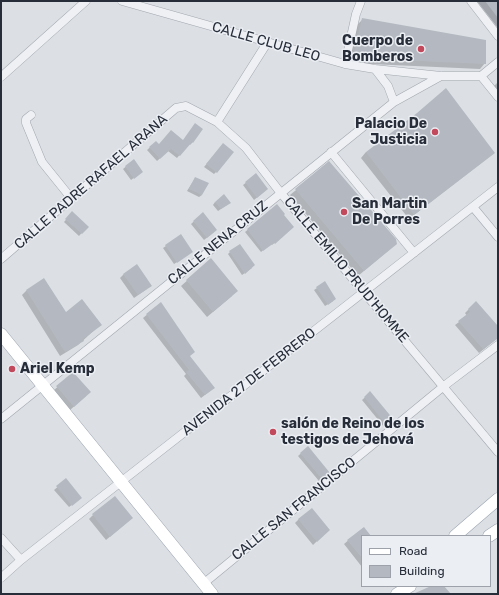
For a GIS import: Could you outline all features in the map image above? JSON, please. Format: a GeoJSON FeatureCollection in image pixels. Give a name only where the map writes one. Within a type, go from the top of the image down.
{"type":"FeatureCollection","features":[{"type":"Feature","properties":{"kind":"main road"},"geometry":{"type":"LineString","coordinates":[[1,334],[212,594]]}},
{"type":"Feature","properties":{"kind":"main road"},"geometry":{"type":"LineString","coordinates":[[456,535],[498,499]]}},
{"type":"Feature","properties":{"kind":"main road"},"geometry":{"type":"LineString","coordinates":[[388,594],[396,587]]}},
{"type":"Feature","properties":{"kind":"main road"},"geometry":{"type":"LineString","coordinates":[[397,594],[408,587]]}},
{"type":"Feature","properties":{"kind":"street"},"geometry":{"type":"LineString","coordinates":[[1,77],[86,1]]}},
{"type":"Feature","properties":{"kind":"street","name":"CALLE CLUB LEO"},"geometry":{"type":"LineString","coordinates":[[122,1],[344,64],[441,76],[481,76]]}},
{"type":"Feature","properties":{"kind":"street"},"geometry":{"type":"LineString","coordinates":[[344,64],[356,14],[361,1]]}},
{"type":"Feature","properties":{"kind":"street"},"geometry":{"type":"LineString","coordinates":[[470,1],[498,36]]}},
{"type":"Feature","properties":{"kind":"street"},"geometry":{"type":"LineString","coordinates":[[217,122],[266,43]]}},
{"type":"Feature","properties":{"kind":"street"},"geometry":{"type":"LineString","coordinates":[[498,62],[481,76],[498,97]]}},
{"type":"Feature","properties":{"kind":"street"},"geometry":{"type":"LineString","coordinates":[[375,69],[388,86],[394,102]]}},
{"type":"Feature","properties":{"kind":"street","name":"CALLE NENA CRUZ"},"geometry":{"type":"LineString","coordinates":[[1,418],[280,192],[394,102],[441,76]]}},
{"type":"Feature","properties":{"kind":"street","name":"CALLE EMILIO PRUD'HOMME"},"geometry":{"type":"LineString","coordinates":[[181,106],[186,106],[217,122],[246,148],[280,192],[498,452]]}},
{"type":"Feature","properties":{"kind":"street","name":"CALLE PADRE RAFAEL ARANA"},"geometry":{"type":"LineString","coordinates":[[1,259],[176,108],[181,106]]}},
{"type":"Feature","properties":{"kind":"street"},"geometry":{"type":"LineString","coordinates":[[31,115],[26,119],[26,123],[42,162],[72,198]]}},
{"type":"Feature","properties":{"kind":"street"},"geometry":{"type":"LineString","coordinates":[[330,152],[414,253]]}},
{"type":"Feature","properties":{"kind":"street","name":"AVENIDA 27 DE FEBRERO"},"geometry":{"type":"LineString","coordinates":[[1,578],[21,560],[120,482],[498,187]]}},
{"type":"Feature","properties":{"kind":"street"},"geometry":{"type":"LineString","coordinates":[[473,207],[498,237]]}},
{"type":"Feature","properties":{"kind":"street","name":"CALLE SAN FRANCISCO"},"geometry":{"type":"LineString","coordinates":[[204,584],[444,386],[498,345]]}},
{"type":"Feature","properties":{"kind":"street"},"geometry":{"type":"LineString","coordinates":[[1,538],[21,560]]}},
{"type":"Feature","properties":{"kind":"shaded area"},"geometry":{"type":"Polygon","coordinates":[[[476,1],[498,1],[498,29],[476,1]]]}},
{"type":"Feature","properties":{"kind":"building"},"geometry":{"type":"Polygon","coordinates":[[[485,1],[498,1],[498,18],[485,1]]]}},
{"type":"Feature","properties":{"kind":"building","name":"Cuerpo de Bomberos"},"geometry":{"type":"Polygon","coordinates":[[[362,18],[486,40],[486,64],[353,58],[362,18]]]}},
{"type":"Feature","properties":{"kind":"building","name":"Palacio De Justicia"},"geometry":{"type":"Polygon","coordinates":[[[446,88],[495,153],[414,215],[366,152],[417,113],[446,88]]]}},
{"type":"Feature","properties":{"kind":"building"},"geometry":{"type":"Polygon","coordinates":[[[195,123],[203,129],[193,143],[192,142],[180,156],[171,149],[160,159],[149,147],[156,141],[159,144],[171,130],[183,140],[195,123]]]}},
{"type":"Feature","properties":{"kind":"building"},"geometry":{"type":"Polygon","coordinates":[[[223,143],[234,152],[217,173],[206,164],[223,143]]]}},
{"type":"Feature","properties":{"kind":"building"},"geometry":{"type":"Polygon","coordinates":[[[134,159],[143,172],[134,179],[125,166],[134,159]]]}},
{"type":"Feature","properties":{"kind":"building","name":"San Martin De Porres"},"geometry":{"type":"Polygon","coordinates":[[[329,161],[396,239],[397,244],[364,271],[295,189],[329,161]]]}},
{"type":"Feature","properties":{"kind":"building"},"geometry":{"type":"Polygon","coordinates":[[[256,173],[268,189],[257,198],[245,182],[256,173]]]}},
{"type":"Feature","properties":{"kind":"building"},"geometry":{"type":"Polygon","coordinates":[[[195,177],[209,183],[202,195],[189,189],[195,177]]]}},
{"type":"Feature","properties":{"kind":"building"},"geometry":{"type":"Polygon","coordinates":[[[224,194],[231,203],[221,209],[215,202],[224,194]]]}},
{"type":"Feature","properties":{"kind":"building"},"geometry":{"type":"Polygon","coordinates":[[[277,204],[294,227],[275,244],[274,243],[263,251],[247,229],[277,204]]]}},
{"type":"Feature","properties":{"kind":"building"},"geometry":{"type":"Polygon","coordinates":[[[72,211],[89,227],[82,234],[65,219],[72,211]]]}},
{"type":"Feature","properties":{"kind":"building"},"geometry":{"type":"Polygon","coordinates":[[[203,212],[217,230],[207,238],[193,221],[203,212]]]}},
{"type":"Feature","properties":{"kind":"building"},"geometry":{"type":"Polygon","coordinates":[[[181,234],[193,252],[177,263],[165,245],[181,234]]]}},
{"type":"Feature","properties":{"kind":"building"},"geometry":{"type":"Polygon","coordinates":[[[240,244],[255,265],[245,274],[229,251],[240,244]]]}},
{"type":"Feature","properties":{"kind":"building"},"geometry":{"type":"Polygon","coordinates":[[[211,258],[238,291],[213,312],[186,280],[211,258]]]}},
{"type":"Feature","properties":{"kind":"building"},"geometry":{"type":"Polygon","coordinates":[[[137,264],[152,286],[138,295],[123,274],[137,264]]]}},
{"type":"Feature","properties":{"kind":"building"},"geometry":{"type":"Polygon","coordinates":[[[44,278],[66,312],[82,299],[102,325],[83,339],[84,341],[65,352],[26,290],[44,278]]]}},
{"type":"Feature","properties":{"kind":"building"},"geometry":{"type":"Polygon","coordinates":[[[325,281],[336,299],[328,305],[316,287],[325,281]]]}},
{"type":"Feature","properties":{"kind":"building"},"geometry":{"type":"Polygon","coordinates":[[[476,301],[498,326],[498,338],[483,349],[458,321],[470,312],[468,309],[476,301]]]}},
{"type":"Feature","properties":{"kind":"building"},"geometry":{"type":"Polygon","coordinates":[[[161,302],[195,352],[190,356],[215,388],[205,395],[186,372],[189,370],[146,314],[161,302]]]}},
{"type":"Feature","properties":{"kind":"building"},"geometry":{"type":"Polygon","coordinates":[[[73,372],[91,392],[74,407],[56,386],[73,372]]]}},
{"type":"Feature","properties":{"kind":"building"},"geometry":{"type":"Polygon","coordinates":[[[370,391],[394,420],[387,426],[364,397],[370,391]]]}},
{"type":"Feature","properties":{"kind":"building"},"geometry":{"type":"Polygon","coordinates":[[[308,446],[330,473],[322,479],[300,453],[308,446]]]}},
{"type":"Feature","properties":{"kind":"building"},"geometry":{"type":"Polygon","coordinates":[[[66,478],[82,498],[72,506],[56,486],[66,478]]]}},
{"type":"Feature","properties":{"kind":"building"},"geometry":{"type":"Polygon","coordinates":[[[115,496],[133,518],[110,537],[92,514],[115,496]]]}},
{"type":"Feature","properties":{"kind":"building"},"geometry":{"type":"Polygon","coordinates":[[[312,508],[330,530],[317,542],[298,519],[312,508]]]}},
{"type":"Feature","properties":{"kind":"building"},"geometry":{"type":"Polygon","coordinates":[[[364,527],[370,535],[361,535],[361,557],[347,540],[364,527]]]}},
{"type":"Feature","properties":{"kind":"building"},"geometry":{"type":"Polygon","coordinates":[[[429,587],[445,587],[451,594],[413,594],[429,587]]]}},
{"type":"Feature","properties":{"kind":"place","name":"Cuerpo de Bomberos"},"geometry":{"type":"Point","coordinates":[421,49]}},
{"type":"Feature","properties":{"kind":"place","name":"Palacio De Justicia"},"geometry":{"type":"Point","coordinates":[435,132]}},
{"type":"Feature","properties":{"kind":"place","name":"San Martin De Porres"},"geometry":{"type":"Point","coordinates":[344,212]}},
{"type":"Feature","properties":{"kind":"place","name":"Ariel Kemp"},"geometry":{"type":"Point","coordinates":[12,369]}},
{"type":"Feature","properties":{"kind":"place","name":"salón de Reino de los testigos de Jehová"},"geometry":{"type":"Point","coordinates":[273,432]}}]}
